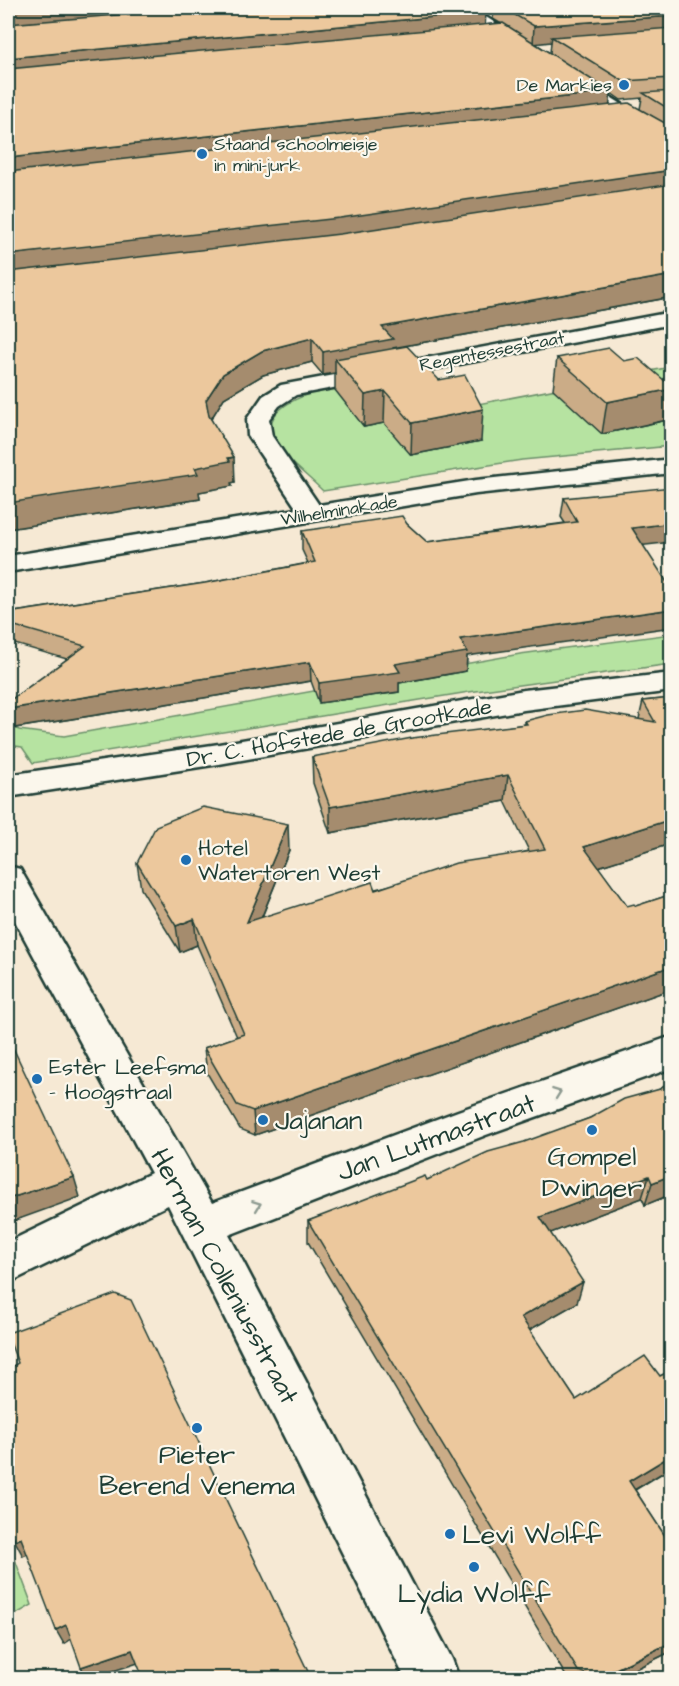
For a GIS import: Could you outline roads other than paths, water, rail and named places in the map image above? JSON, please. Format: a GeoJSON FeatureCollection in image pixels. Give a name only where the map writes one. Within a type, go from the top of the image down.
{"type":"FeatureCollection","features":[{"type":"Feature","properties":{"kind":"street"},"geometry":{"type":"LineString","coordinates":[[469,11],[494,12]]}},
{"type":"Feature","properties":{"kind":"street"},"geometry":{"type":"LineString","coordinates":[[469,11],[536,52]]}},
{"type":"Feature","properties":{"kind":"street"},"geometry":{"type":"LineString","coordinates":[[481,36],[505,34]]}},
{"type":"Feature","properties":{"kind":"street"},"geometry":{"type":"LineString","coordinates":[[558,68],[672,142]]}},
{"type":"Feature","properties":{"kind":"street"},"geometry":{"type":"LineString","coordinates":[[582,101],[620,108]]}},
{"type":"Feature","properties":{"kind":"street","name":"Regentessestraat"},"geometry":{"type":"LineString","coordinates":[[313,514],[260,436],[258,419],[271,401],[289,390],[672,318]]}},
{"type":"Feature","properties":{"kind":"street","name":"Wilhelminakade"},"geometry":{"type":"LineString","coordinates":[[8,564],[476,488],[672,465]]}},
{"type":"Feature","properties":{"kind":"street","name":"Dr. C. Hofstede de Grootkade"},"geometry":{"type":"LineString","coordinates":[[8,786],[219,754],[524,700],[672,682]]}},
{"type":"Feature","properties":{"kind":"street","name":"Herman Colleniusstraat"},"geometry":{"type":"LineString","coordinates":[[8,878],[202,1226],[433,1678]]}},
{"type":"Feature","properties":{"kind":"street","name":"Jan Lutmastraat"},"geometry":{"type":"LineString","coordinates":[[202,1226],[472,1123],[672,1052]]}},
{"type":"Feature","properties":{"kind":"street"},"geometry":{"type":"LineString","coordinates":[[8,1263],[176,1181]]}},
{"type":"Feature","properties":{"kind":"place","name":"De Markies"},"geometry":{"type":"Point","coordinates":[624,85]}},
{"type":"Feature","properties":{"kind":"place","name":"Staand schoolmeisje in mini-jurk"},"geometry":{"type":"Point","coordinates":[202,154]}},
{"type":"Feature","properties":{"kind":"place","name":"Hotel Watertoren West"},"geometry":{"type":"Point","coordinates":[186,860]}},
{"type":"Feature","properties":{"kind":"place","name":"Ester Leefsma – Hoogstraal"},"geometry":{"type":"Point","coordinates":[37,1079]}},
{"type":"Feature","properties":{"kind":"place","name":"Jajanan"},"geometry":{"type":"Point","coordinates":[263,1120]}},
{"type":"Feature","properties":{"kind":"place","name":"Gompel Dwinger"},"geometry":{"type":"Point","coordinates":[592,1130]}},
{"type":"Feature","properties":{"kind":"place","name":"Pieter Berend Venema"},"geometry":{"type":"Point","coordinates":[197,1428]}},
{"type":"Feature","properties":{"kind":"place","name":"Levi Wolff"},"geometry":{"type":"Point","coordinates":[450,1534]}},
{"type":"Feature","properties":{"kind":"place","name":"Lydia Wolff"},"geometry":{"type":"Point","coordinates":[474,1567]}}]}
